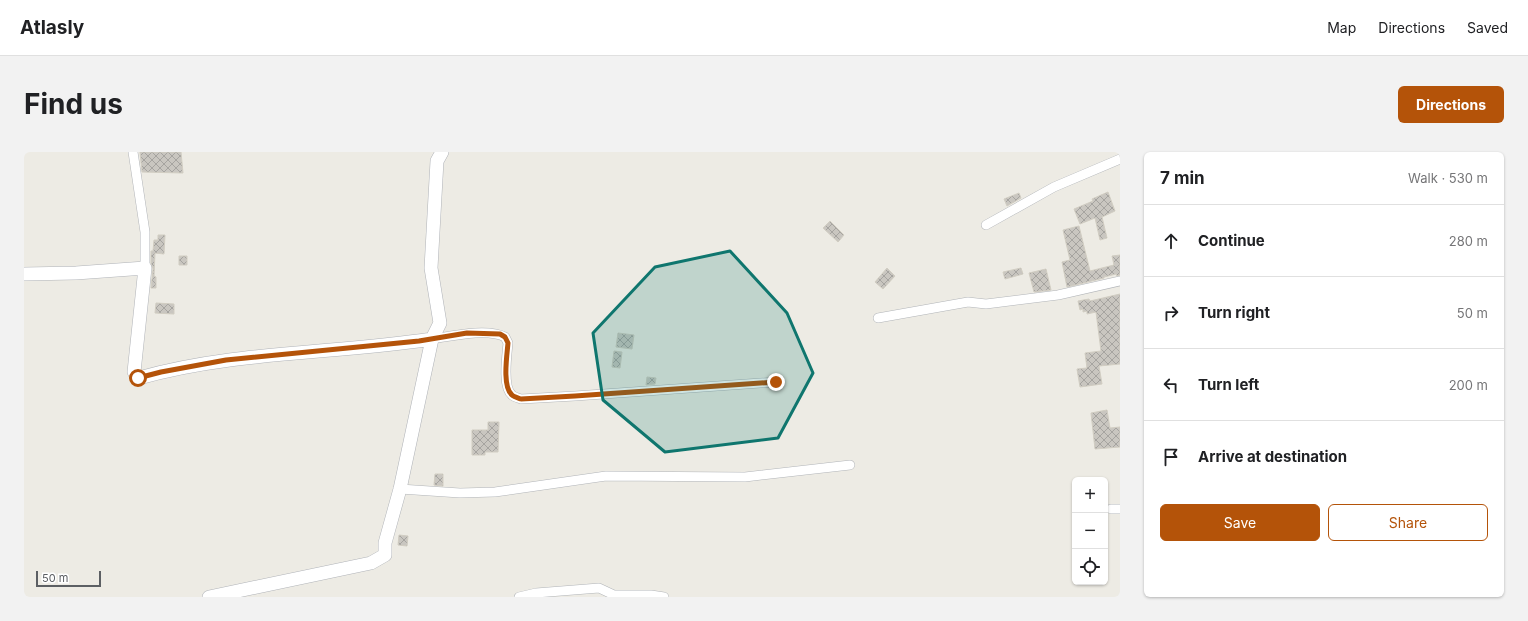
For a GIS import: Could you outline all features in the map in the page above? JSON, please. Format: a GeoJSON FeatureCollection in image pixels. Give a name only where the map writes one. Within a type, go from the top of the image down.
{"type":"FeatureCollection","features":[{"type":"Feature","properties":{"kind":"street"},"geometry":{"type":"LineString","coordinates":[[133,152],[145,232],[145,268],[134,372],[138,378],[161,372],[226,360],[432,339],[467,333],[500,334],[505,337],[508,343],[506,384],[509,392],[521,399],[776,382]]}},
{"type":"Feature","properties":{"kind":"street"},"geometry":{"type":"LineString","coordinates":[[209,597],[371,563],[385,556],[385,543],[400,489],[432,339],[440,323],[431,268],[437,161],[442,152]]}},
{"type":"Feature","properties":{"kind":"street"},"geometry":{"type":"LineString","coordinates":[[986,225],[1054,187],[1120,159]]}},
{"type":"Feature","properties":{"kind":"street"},"geometry":{"type":"LineString","coordinates":[[24,274],[76,273],[145,268]]}},
{"type":"Feature","properties":{"kind":"street"},"geometry":{"type":"LineString","coordinates":[[878,318],[968,302],[986,304],[1058,295],[1120,281]]}},
{"type":"Feature","properties":{"kind":"street"},"geometry":{"type":"LineString","coordinates":[[400,489],[460,493],[495,492],[606,476],[745,476],[850,465]]}},
{"type":"Feature","properties":{"kind":"street"},"geometry":{"type":"LineString","coordinates":[[519,597],[536,593],[599,588],[614,595],[651,595],[664,597]]}},
{"type":"Feature","properties":{"kind":"highlighted area"},"geometry":{"type":"Polygon","coordinates":[[[730,251],[787,313],[813,373],[778,438],[665,452],[603,400],[593,333],[655,267],[730,251]]]}},
{"type":"Feature","properties":{"kind":"building"},"geometry":{"type":"Polygon","coordinates":[[[140,152],[181,152],[183,173],[142,172],[140,152]]]}},
{"type":"Feature","properties":{"kind":"building"},"geometry":{"type":"Polygon","coordinates":[[[1108,192],[1115,211],[1102,217],[1107,238],[1100,240],[1095,218],[1080,224],[1074,209],[1093,201],[1092,199],[1108,192]]]}},
{"type":"Feature","properties":{"kind":"building"},"geometry":{"type":"Polygon","coordinates":[[[1019,193],[1021,198],[1007,206],[1004,199],[1019,193]]]}},
{"type":"Feature","properties":{"kind":"building"},"geometry":{"type":"Polygon","coordinates":[[[830,221],[844,235],[838,242],[823,228],[830,221]]]}},
{"type":"Feature","properties":{"kind":"building"},"geometry":{"type":"Polygon","coordinates":[[[1079,226],[1090,271],[1114,265],[1112,256],[1120,255],[1120,275],[1117,276],[1116,274],[1067,287],[1062,262],[1070,260],[1063,230],[1079,226]]]}},
{"type":"Feature","properties":{"kind":"building"},"geometry":{"type":"Polygon","coordinates":[[[158,235],[165,235],[164,254],[155,253],[154,276],[156,277],[156,288],[151,288],[153,269],[151,263],[151,251],[153,251],[154,240],[158,240],[158,235]]]}},
{"type":"Feature","properties":{"kind":"building"},"geometry":{"type":"Polygon","coordinates":[[[179,256],[187,256],[187,265],[179,265],[179,256]]]}},
{"type":"Feature","properties":{"kind":"building"},"geometry":{"type":"Polygon","coordinates":[[[887,268],[895,276],[883,289],[875,282],[887,268]]]}},
{"type":"Feature","properties":{"kind":"building"},"geometry":{"type":"Polygon","coordinates":[[[1021,268],[1023,274],[1005,279],[1003,272],[1021,268]]]}},
{"type":"Feature","properties":{"kind":"building"},"geometry":{"type":"Polygon","coordinates":[[[1046,269],[1051,290],[1034,292],[1029,273],[1046,269]]]}},
{"type":"Feature","properties":{"kind":"building"},"geometry":{"type":"Polygon","coordinates":[[[1120,294],[1120,364],[1099,366],[1102,384],[1080,387],[1077,369],[1087,368],[1085,353],[1101,351],[1096,312],[1087,314],[1087,311],[1083,312],[1083,309],[1080,310],[1078,301],[1089,299],[1090,301],[1120,294]]]}},
{"type":"Feature","properties":{"kind":"building"},"geometry":{"type":"Polygon","coordinates":[[[156,303],[174,304],[174,314],[155,313],[156,303]]]}},
{"type":"Feature","properties":{"kind":"building"},"geometry":{"type":"Polygon","coordinates":[[[618,333],[634,335],[632,349],[616,347],[618,333]]]}},
{"type":"Feature","properties":{"kind":"building"},"geometry":{"type":"Polygon","coordinates":[[[614,351],[622,352],[620,368],[612,367],[614,351]]]}},
{"type":"Feature","properties":{"kind":"building"},"geometry":{"type":"Polygon","coordinates":[[[647,377],[656,378],[655,384],[646,385],[647,377]]]}},
{"type":"Feature","properties":{"kind":"building"},"geometry":{"type":"Polygon","coordinates":[[[1107,410],[1110,428],[1120,427],[1120,447],[1095,449],[1091,413],[1107,410]]]}},
{"type":"Feature","properties":{"kind":"building"},"geometry":{"type":"Polygon","coordinates":[[[488,422],[499,422],[498,452],[485,452],[485,455],[472,455],[472,430],[488,430],[488,422]]]}},
{"type":"Feature","properties":{"kind":"building"},"geometry":{"type":"Polygon","coordinates":[[[435,474],[443,474],[443,486],[434,485],[435,474]]]}},
{"type":"Feature","properties":{"kind":"building"},"geometry":{"type":"Polygon","coordinates":[[[399,535],[408,536],[407,546],[398,545],[399,535]]]}},
{"type":"Feature","properties":{"kind":"route"},"geometry":{"type":"LineString","coordinates":[[138,378],[161,372],[226,360],[419,341],[467,333],[500,334],[505,337],[508,343],[506,384],[509,392],[521,399],[776,382]]}}]}
